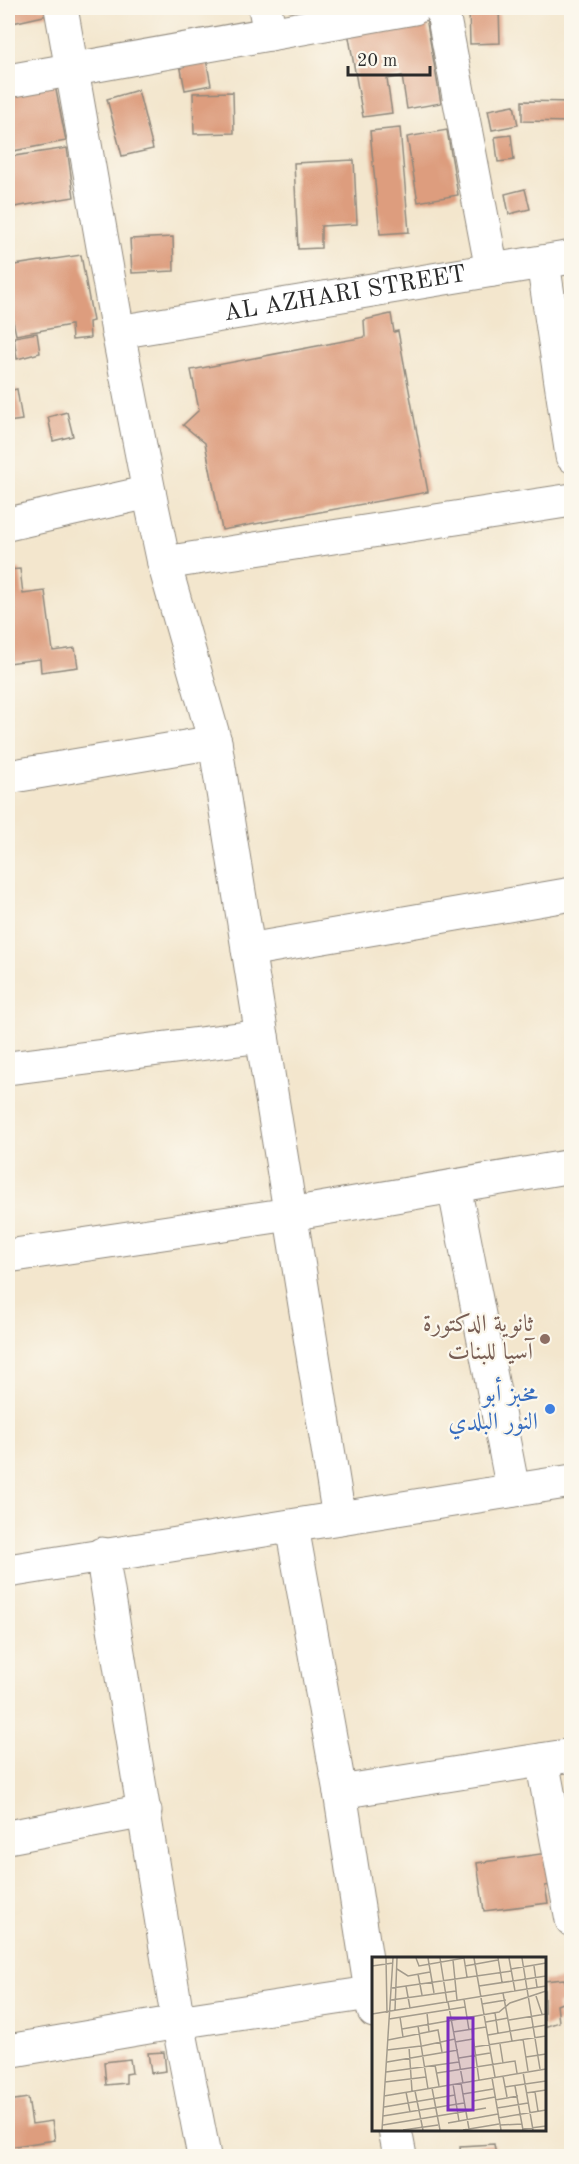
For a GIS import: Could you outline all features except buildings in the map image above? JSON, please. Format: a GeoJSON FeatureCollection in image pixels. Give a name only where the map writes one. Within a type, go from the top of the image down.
{"type":"FeatureCollection","features":[{"type":"Feature","properties":{"kind":"street"},"geometry":{"type":"LineString","coordinates":[[61,8],[118,332],[149,492],[164,563],[215,742],[339,1518]]}},
{"type":"Feature","properties":{"kind":"street"},"geometry":{"type":"LineString","coordinates":[[8,81],[72,69],[268,21],[414,8]]}},
{"type":"Feature","properties":{"kind":"street"},"geometry":{"type":"LineString","coordinates":[[442,8],[492,270]]}},
{"type":"Feature","properties":{"kind":"street"},"geometry":{"type":"LineString","coordinates":[[557,259],[572,456]]}},
{"type":"Feature","properties":{"kind":"street","name":"AL AZHARI STREET"},"geometry":{"type":"LineString","coordinates":[[118,332],[557,259]]}},
{"type":"Feature","properties":{"kind":"street"},"geometry":{"type":"LineString","coordinates":[[8,524],[149,492]]}},
{"type":"Feature","properties":{"kind":"street"},"geometry":{"type":"LineString","coordinates":[[164,563],[572,500]]}},
{"type":"Feature","properties":{"kind":"street"},"geometry":{"type":"LineString","coordinates":[[8,777],[215,742]]}},
{"type":"Feature","properties":{"kind":"street"},"geometry":{"type":"LineString","coordinates":[[248,950],[572,894]]}},
{"type":"Feature","properties":{"kind":"street"},"geometry":{"type":"LineString","coordinates":[[8,1068],[262,1036]]}},
{"type":"Feature","properties":{"kind":"street"},"geometry":{"type":"LineString","coordinates":[[8,1256],[290,1214],[572,1166]]}},
{"type":"Feature","properties":{"kind":"street"},"geometry":{"type":"LineString","coordinates":[[454,1186],[513,1490]]}},
{"type":"Feature","properties":{"kind":"street"},"geometry":{"type":"LineString","coordinates":[[8,1571],[102,1554],[292,1527],[572,1481]]}},
{"type":"Feature","properties":{"kind":"street"},"geometry":{"type":"LineString","coordinates":[[8,2051],[178,2022],[372,2002],[340,1792],[292,1527]]}},
{"type":"Feature","properties":{"kind":"street"},"geometry":{"type":"LineString","coordinates":[[102,1554],[178,2022],[204,2157]]}},
{"type":"Feature","properties":{"kind":"street"},"geometry":{"type":"LineString","coordinates":[[340,1792],[557,1758],[572,1920]]}},
{"type":"Feature","properties":{"kind":"street"},"geometry":{"type":"LineString","coordinates":[[8,1837],[145,1811]]}},
{"type":"Feature","properties":{"kind":"street"},"geometry":{"type":"LineString","coordinates":[[395,2131],[400,2157]]}},
{"type":"Feature","properties":{"kind":"place","name":"ثانوية الدكتورة آسيا للبنات"},"geometry":{"type":"Point","coordinates":[545,1339]}},
{"type":"Feature","properties":{"kind":"place","name":"مخبز أبو النور البلدي"},"geometry":{"type":"Point","coordinates":[550,1409]}}]}
